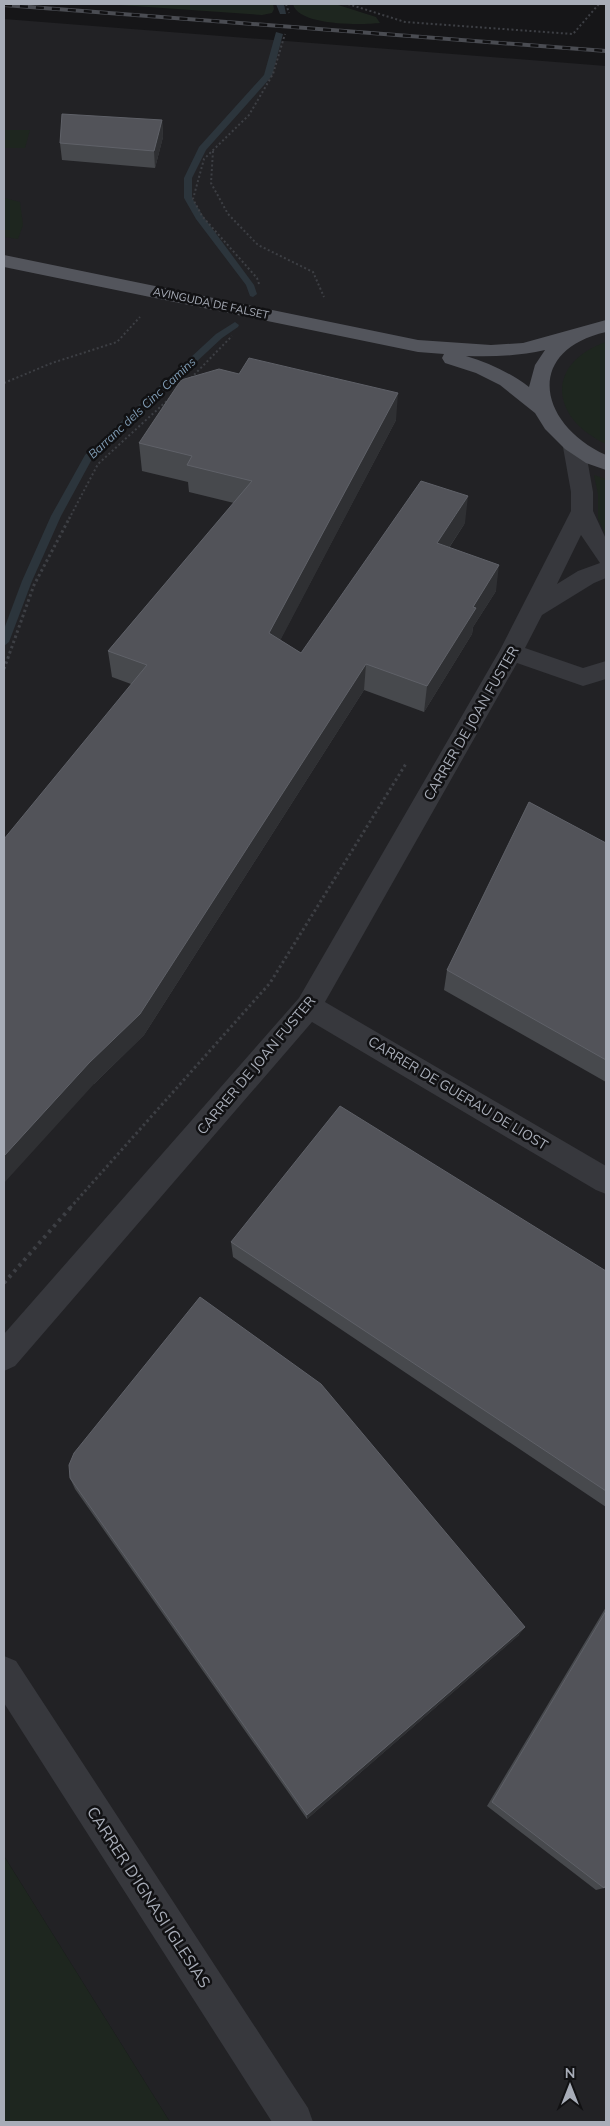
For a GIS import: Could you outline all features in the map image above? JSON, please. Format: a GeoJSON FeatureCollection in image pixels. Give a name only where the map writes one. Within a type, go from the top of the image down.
{"type":"FeatureCollection","features":[{"type":"Feature","properties":{"kind":"main road","name":"AVINGUDA DE FALSET"},"geometry":{"type":"LineString","coordinates":[[4,260],[418,346]]}},
{"type":"Feature","properties":{"kind":"main road"},"geometry":{"type":"LineString","coordinates":[[606,326],[589,330],[577,336],[565,343],[553,355],[543,369],[538,397],[550,424],[574,447],[606,463]]}},
{"type":"Feature","properties":{"kind":"main road"},"geometry":{"type":"LineString","coordinates":[[418,346],[491,351],[523,349],[577,336]]}},
{"type":"Feature","properties":{"kind":"main road"},"geometry":{"type":"LineString","coordinates":[[418,346],[483,368],[507,380],[543,409]]}},
{"type":"Feature","properties":{"kind":"street","name":"CARRER DE JOAN FUSTER"},"geometry":{"type":"LineString","coordinates":[[574,447],[582,492],[582,511],[591,533],[606,556]]}},
{"type":"Feature","properties":{"kind":"street","name":"CARRER DE JOAN FUSTER"},"geometry":{"type":"LineString","coordinates":[[4,1356],[309,1006],[511,652],[582,511]]}},
{"type":"Feature","properties":{"kind":"street"},"geometry":{"type":"LineString","coordinates":[[534,609],[586,577],[606,569]]}},
{"type":"Feature","properties":{"kind":"street"},"geometry":{"type":"LineString","coordinates":[[511,652],[583,678],[606,670]]}},
{"type":"Feature","properties":{"kind":"street","name":"CARRER DE GUERAU DE LIOST"},"geometry":{"type":"LineString","coordinates":[[309,1006],[606,1181]]}},
{"type":"Feature","properties":{"kind":"street","name":"CARRER D'IGNASI IGLESIAS"},"geometry":{"type":"LineString","coordinates":[[4,1673],[294,2122]]}},
{"type":"Feature","properties":{"kind":"path"},"geometry":{"type":"LineString","coordinates":[[286,4],[289,13]]}},
{"type":"Feature","properties":{"kind":"path"},"geometry":{"type":"LineString","coordinates":[[348,4],[406,22],[574,34],[599,4]]}},
{"type":"Feature","properties":{"kind":"path"},"geometry":{"type":"LineString","coordinates":[[261,289],[257,278],[202,216],[194,199],[204,159],[249,115],[273,74],[285,34]]}},
{"type":"Feature","properties":{"kind":"path"},"geometry":{"type":"LineString","coordinates":[[213,151],[211,183],[228,214],[258,245],[313,272],[337,329]]}},
{"type":"Feature","properties":{"kind":"path"},"geometry":{"type":"LineString","coordinates":[[4,383],[52,362],[116,342],[164,294]]}},
{"type":"Feature","properties":{"kind":"path"},"geometry":{"type":"LineString","coordinates":[[190,379],[237,331]]}},
{"type":"Feature","properties":{"kind":"path"},"geometry":{"type":"LineString","coordinates":[[4,670],[34,585],[98,464],[176,392]]}},
{"type":"Feature","properties":{"kind":"path"},"geometry":{"type":"LineString","coordinates":[[4,1283],[270,983],[409,758]]}},
{"type":"Feature","properties":{"kind":"shaded area"},"geometry":{"type":"Polygon","coordinates":[[[105,4],[273,4],[274,9],[272,13],[262,15],[105,4]]]}},
{"type":"Feature","properties":{"kind":"shaded area"},"geometry":{"type":"Polygon","coordinates":[[[293,4],[335,4],[376,17],[380,23],[345,24],[318,20],[306,17],[297,11],[293,4]]]}},
{"type":"Feature","properties":{"kind":"shaded area"},"geometry":{"type":"Polygon","coordinates":[[[4,19],[606,66],[606,2122],[170,2122],[4,1856],[4,19]]]}},
{"type":"Feature","properties":{"kind":"shaded area"},"geometry":{"type":"Polygon","coordinates":[[[4,130],[30,130],[25,148],[4,148],[4,130]]]}},
{"type":"Feature","properties":{"kind":"shaded area"},"geometry":{"type":"Polygon","coordinates":[[[4,198],[20,202],[23,225],[18,239],[4,237],[4,198]]]}},
{"type":"Feature","properties":{"kind":"shaded area"},"geometry":{"type":"Polygon","coordinates":[[[606,342],[606,444],[588,433],[574,421],[565,407],[562,392],[564,377],[572,364],[586,352],[606,342]]]}},
{"type":"Feature","properties":{"kind":"shaded area"},"geometry":{"type":"Polygon","coordinates":[[[594,475],[606,479],[606,536],[598,518],[598,494],[594,475]]]}},
{"type":"Feature","properties":{"kind":"shaded area"},"geometry":{"type":"Polygon","coordinates":[[[4,1856],[170,2122],[4,2122],[4,1856]]]}},
{"type":"Feature","properties":{"kind":"building"},"geometry":{"type":"Polygon","coordinates":[[[62,114],[162,120],[154,151],[60,143],[62,114]]]}},
{"type":"Feature","properties":{"kind":"building"},"geometry":{"type":"Polygon","coordinates":[[[249,358],[398,393],[269,633],[301,653],[421,481],[468,496],[437,543],[499,565],[473,607],[476,608],[427,686],[366,664],[140,1014],[89,1063],[4,1156],[4,839],[147,665],[108,651],[252,481],[187,465],[192,456],[139,443],[181,380],[219,369],[239,374],[249,358]]]}},
{"type":"Feature","properties":{"kind":"building"},"geometry":{"type":"Polygon","coordinates":[[[529,802],[606,843],[606,1060],[447,970],[529,802]]]}},
{"type":"Feature","properties":{"kind":"building"},"geometry":{"type":"Polygon","coordinates":[[[340,1106],[606,1271],[606,1491],[231,1242],[340,1106]]]}},
{"type":"Feature","properties":{"kind":"building"},"geometry":{"type":"Polygon","coordinates":[[[200,1297],[321,1384],[525,1627],[307,1815],[70,1478],[69,1465],[74,1453],[200,1297]]]}},
{"type":"Feature","properties":{"kind":"building"},"geometry":{"type":"Polygon","coordinates":[[[606,1611],[606,1885],[604,1888],[492,1802],[606,1611]]]}},
{"type":"Feature","properties":{"kind":"waterway","name":"Barranc dels Cinc Camins"},"geometry":{"type":"LineString","coordinates":[[280,4],[283,12]]}},
{"type":"Feature","properties":{"kind":"waterway","name":"Barranc dels Cinc Camins"},"geometry":{"type":"LineString","coordinates":[[253,294],[250,285],[199,217],[188,198],[188,178],[202,149],[268,76],[279,34]]}},
{"type":"Feature","properties":{"kind":"waterway","name":"Barranc dels Cinc Camins"},"geometry":{"type":"LineString","coordinates":[[4,642],[27,581],[56,516],[88,457],[219,336],[235,325]]}},
{"type":"Feature","properties":{"kind":"railway"},"geometry":{"type":"LineString","coordinates":[[4,5],[606,51]]}}]}
